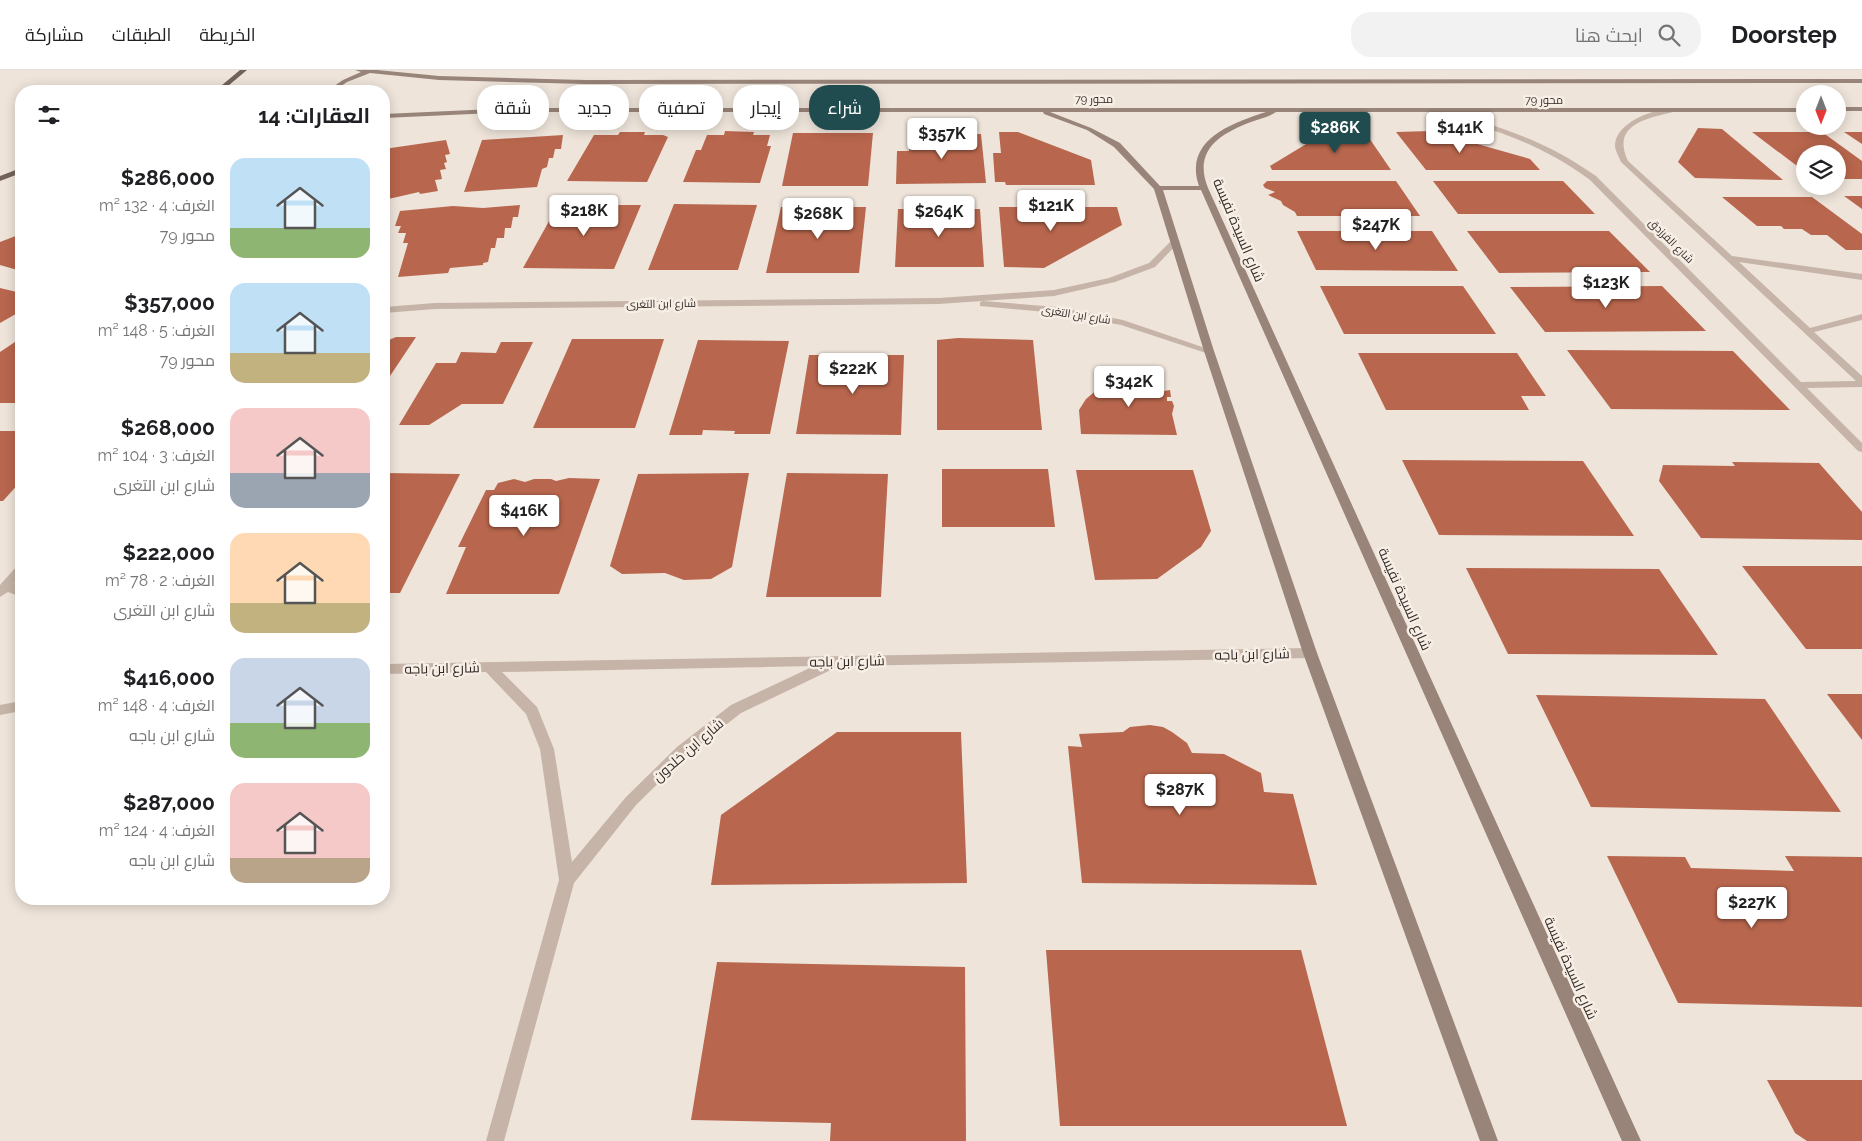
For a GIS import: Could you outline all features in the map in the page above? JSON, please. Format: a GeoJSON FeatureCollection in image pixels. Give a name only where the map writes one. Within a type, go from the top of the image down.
{"type":"FeatureCollection","features":[{"type":"Feature","properties":{"kind":"main road"},"geometry":{"type":"LineString","coordinates":[[225,85],[244,70]]}},
{"type":"Feature","properties":{"kind":"main road","name":"محور 79"},"geometry":{"type":"LineString","coordinates":[[358,70],[439,78],[566,82],[1862,81]]}},
{"type":"Feature","properties":{"kind":"main road"},"geometry":{"type":"LineString","coordinates":[[338,85],[345,80],[369,71]]}},
{"type":"Feature","properties":{"kind":"main road"},"geometry":{"type":"LineString","coordinates":[[1035,109],[1089,129],[1117,145],[1158,188],[1209,351],[1310,653],[1488,1141]]}},
{"type":"Feature","properties":{"kind":"main road","name":"شارع السيدة نفيسة"},"geometry":{"type":"LineString","coordinates":[[1282,109],[1242,122],[1221,133],[1210,142],[1202,152],[1198,170],[1204,188],[1632,1141]]}},
{"type":"Feature","properties":{"kind":"main road"},"geometry":{"type":"LineString","coordinates":[[1846,109],[1862,109]]}},
{"type":"Feature","properties":{"kind":"main road","name":"محور 79"},"geometry":{"type":"LineString","coordinates":[[390,116],[513,110],[1796,110]]}},
{"type":"Feature","properties":{"kind":"main road"},"geometry":{"type":"LineString","coordinates":[[0,169],[15,165]]}},
{"type":"Feature","properties":{"kind":"main road"},"geometry":{"type":"LineString","coordinates":[[0,178],[15,172]]}},
{"type":"Feature","properties":{"kind":"main road"},"geometry":{"type":"LineString","coordinates":[[1158,188],[1204,188]]}},
{"type":"Feature","properties":{"kind":"street","name":"شارع الفرزدق"},"geometry":{"type":"LineString","coordinates":[[1426,110],[1466,118],[1505,129],[1540,144],[1570,160],[1593,178],[1862,448]]}},
{"type":"Feature","properties":{"kind":"street","name":"شارع الفرزدق"},"geometry":{"type":"LineString","coordinates":[[1675,110],[1650,116],[1632,124],[1621,134],[1618,147],[1624,162],[1862,383]]}},
{"type":"Feature","properties":{"kind":"street","name":"شارع ابن التغرى"},"geometry":{"type":"LineString","coordinates":[[390,310],[435,306],[938,301],[1054,293],[1112,280],[1152,265],[1176,241]]}},
{"type":"Feature","properties":{"kind":"street"},"geometry":{"type":"LineString","coordinates":[[1727,258],[1862,277]]}},
{"type":"Feature","properties":{"kind":"street","name":"شارع ابن التغرى"},"geometry":{"type":"LineString","coordinates":[[938,301],[1057,310],[1123,323],[1209,351]]}},
{"type":"Feature","properties":{"kind":"street"},"geometry":{"type":"LineString","coordinates":[[1807,331],[1862,317]]}},
{"type":"Feature","properties":{"kind":"street"},"geometry":{"type":"LineString","coordinates":[[1798,385],[1862,383]]}},
{"type":"Feature","properties":{"kind":"street"},"geometry":{"type":"LineString","coordinates":[[3,590],[15,576]]}},
{"type":"Feature","properties":{"kind":"street","name":"شارع ابن باجه"},"geometry":{"type":"LineString","coordinates":[[390,669],[1310,653]]}},
{"type":"Feature","properties":{"kind":"street","name":"شارع ابن خلدون"},"geometry":{"type":"LineString","coordinates":[[495,1141],[567,880],[631,801],[682,751],[736,709],[840,661]]}},
{"type":"Feature","properties":{"kind":"street","name":"شارع ابن خلدون"},"geometry":{"type":"LineString","coordinates":[[489,667],[532,711],[547,749],[567,880]]}},
{"type":"Feature","properties":{"kind":"street"},"geometry":{"type":"LineString","coordinates":[[0,710],[15,707]]}},
{"type":"Feature","properties":{"kind":"building"},"geometry":{"type":"Polygon","coordinates":[[[1698,128],[1722,129],[1783,180],[1695,178],[1678,162],[1698,128]]]}},
{"type":"Feature","properties":{"kind":"building"},"geometry":{"type":"Polygon","coordinates":[[[725,131],[754,132],[753,135],[770,135],[767,146],[771,146],[760,183],[683,182],[696,150],[701,150],[707,135],[724,135],[725,131]]]}},
{"type":"Feature","properties":{"kind":"building"},"geometry":{"type":"Polygon","coordinates":[[[1431,131],[1530,159],[1540,170],[1426,170],[1396,132],[1431,131]]]}},
{"type":"Feature","properties":{"kind":"building"},"geometry":{"type":"Polygon","coordinates":[[[620,132],[645,132],[644,135],[663,135],[668,137],[647,182],[567,181],[594,135],[618,135],[620,132]]]}},
{"type":"Feature","properties":{"kind":"building"},"geometry":{"type":"Polygon","coordinates":[[[999,132],[1018,132],[1091,160],[1095,185],[1006,185],[1005,182],[995,182],[993,153],[1001,153],[999,132]]]}},
{"type":"Feature","properties":{"kind":"building"},"geometry":{"type":"Polygon","coordinates":[[[1326,132],[1365,132],[1391,170],[1272,170],[1270,166],[1326,132]]]}},
{"type":"Feature","properties":{"kind":"building"},"geometry":{"type":"Polygon","coordinates":[[[1752,132],[1796,132],[1796,135],[1826,135],[1840,145],[1796,145],[1796,165],[1752,132]]]}},
{"type":"Feature","properties":{"kind":"building"},"geometry":{"type":"Polygon","coordinates":[[[1846,132],[1862,132],[1862,144],[1846,133],[1846,132]]]}},
{"type":"Feature","properties":{"kind":"building"},"geometry":{"type":"Polygon","coordinates":[[[793,133],[873,133],[868,186],[782,186],[793,133]]]}},
{"type":"Feature","properties":{"kind":"building"},"geometry":{"type":"Polygon","coordinates":[[[909,134],[981,134],[986,183],[896,184],[897,151],[909,151],[909,134]]]}},
{"type":"Feature","properties":{"kind":"building"},"geometry":{"type":"Polygon","coordinates":[[[563,135],[561,149],[555,149],[553,158],[549,158],[547,167],[542,169],[537,187],[464,192],[482,140],[563,135]]]}},
{"type":"Feature","properties":{"kind":"building"},"geometry":{"type":"Polygon","coordinates":[[[446,140],[450,154],[445,155],[447,162],[444,163],[446,169],[440,170],[442,179],[435,180],[438,191],[420,194],[419,192],[390,199],[390,148],[446,140]]]}},
{"type":"Feature","properties":{"kind":"building"},"geometry":{"type":"Polygon","coordinates":[[[1846,149],[1862,161],[1862,179],[1846,179],[1846,149]]]}},
{"type":"Feature","properties":{"kind":"building"},"geometry":{"type":"Polygon","coordinates":[[[1267,181],[1396,181],[1420,216],[1297,216],[1295,212],[1283,205],[1281,201],[1268,195],[1275,192],[1265,188],[1263,185],[1267,181]]]}},
{"type":"Feature","properties":{"kind":"building"},"geometry":{"type":"Polygon","coordinates":[[[1433,181],[1563,181],[1595,214],[1458,214],[1433,181]]]}},
{"type":"Feature","properties":{"kind":"building"},"geometry":{"type":"Polygon","coordinates":[[[1844,196],[1862,196],[1862,209],[1844,196]]]}},
{"type":"Feature","properties":{"kind":"building"},"geometry":{"type":"Polygon","coordinates":[[[1722,197],[1812,197],[1862,234],[1862,250],[1846,250],[1827,235],[1811,235],[1802,229],[1784,229],[1781,226],[1757,226],[1722,197]]]}},
{"type":"Feature","properties":{"kind":"building"},"geometry":{"type":"Polygon","coordinates":[[[674,204],[757,205],[738,270],[648,270],[674,204]]]}},
{"type":"Feature","properties":{"kind":"building"},"geometry":{"type":"Polygon","coordinates":[[[520,205],[518,217],[513,217],[511,228],[505,228],[504,238],[497,238],[495,248],[491,248],[488,262],[483,263],[483,265],[450,268],[448,273],[398,277],[408,243],[403,243],[406,233],[398,233],[401,226],[395,226],[400,211],[453,206],[483,208],[520,205]]]}},
{"type":"Feature","properties":{"kind":"building"},"geometry":{"type":"Polygon","coordinates":[[[558,205],[641,205],[614,269],[523,268],[558,205]]]}},
{"type":"Feature","properties":{"kind":"building"},"geometry":{"type":"Polygon","coordinates":[[[781,207],[866,207],[859,273],[766,273],[781,207]]]}},
{"type":"Feature","properties":{"kind":"building"},"geometry":{"type":"Polygon","coordinates":[[[999,207],[1117,207],[1122,225],[1044,268],[1004,267],[999,207]]]}},
{"type":"Feature","properties":{"kind":"building"},"geometry":{"type":"Polygon","coordinates":[[[898,209],[980,209],[984,267],[895,267],[898,209]]]}},
{"type":"Feature","properties":{"kind":"building"},"geometry":{"type":"Polygon","coordinates":[[[1297,231],[1432,231],[1458,271],[1316,270],[1297,231]]]}},
{"type":"Feature","properties":{"kind":"building"},"geometry":{"type":"Polygon","coordinates":[[[1467,231],[1609,231],[1650,272],[1499,273],[1467,231]]]}},
{"type":"Feature","properties":{"kind":"building"},"geometry":{"type":"Polygon","coordinates":[[[15,236],[15,269],[0,265],[0,242],[15,236]]]}},
{"type":"Feature","properties":{"kind":"building"},"geometry":{"type":"Polygon","coordinates":[[[1320,286],[1463,286],[1496,334],[1344,334],[1320,286]]]}},
{"type":"Feature","properties":{"kind":"building"},"geometry":{"type":"Polygon","coordinates":[[[1662,286],[1706,331],[1545,332],[1510,287],[1662,286]]]}},
{"type":"Feature","properties":{"kind":"building"},"geometry":{"type":"Polygon","coordinates":[[[0,288],[15,292],[15,314],[0,323],[0,288]]]}},
{"type":"Feature","properties":{"kind":"building"},"geometry":{"type":"Polygon","coordinates":[[[396,337],[416,337],[390,376],[390,340],[396,337]]]}},
{"type":"Feature","properties":{"kind":"building"},"geometry":{"type":"Polygon","coordinates":[[[958,338],[1033,340],[1042,430],[937,430],[937,340],[958,338]]]}},
{"type":"Feature","properties":{"kind":"building"},"geometry":{"type":"Polygon","coordinates":[[[572,339],[664,339],[635,428],[533,428],[572,339]]]}},
{"type":"Feature","properties":{"kind":"building"},"geometry":{"type":"Polygon","coordinates":[[[698,340],[789,341],[770,434],[734,434],[735,431],[703,430],[702,435],[669,435],[698,340]]]}},
{"type":"Feature","properties":{"kind":"building"},"geometry":{"type":"Polygon","coordinates":[[[15,342],[15,403],[0,403],[0,352],[15,342]]]}},
{"type":"Feature","properties":{"kind":"building"},"geometry":{"type":"Polygon","coordinates":[[[501,342],[533,342],[503,404],[462,404],[429,425],[399,425],[436,363],[456,363],[461,352],[496,353],[501,342]]]}},
{"type":"Feature","properties":{"kind":"building"},"geometry":{"type":"Polygon","coordinates":[[[1567,350],[1733,351],[1790,410],[1611,409],[1567,350]]]}},
{"type":"Feature","properties":{"kind":"building"},"geometry":{"type":"Polygon","coordinates":[[[1358,353],[1517,353],[1546,396],[1521,396],[1529,410],[1386,410],[1358,353]]]}},
{"type":"Feature","properties":{"kind":"building"},"geometry":{"type":"Polygon","coordinates":[[[809,355],[904,355],[901,435],[796,434],[809,355]]]}},
{"type":"Feature","properties":{"kind":"building"},"geometry":{"type":"Polygon","coordinates":[[[1141,371],[1162,382],[1157,386],[1164,391],[1170,390],[1171,397],[1167,397],[1167,401],[1172,401],[1174,406],[1172,414],[1177,435],[1081,434],[1079,410],[1086,399],[1105,383],[1141,371]]]}},
{"type":"Feature","properties":{"kind":"building"},"geometry":{"type":"Polygon","coordinates":[[[0,431],[15,431],[15,488],[3,501],[0,501],[0,431]]]}},
{"type":"Feature","properties":{"kind":"building"},"geometry":{"type":"Polygon","coordinates":[[[1402,460],[1583,461],[1634,536],[1439,535],[1402,460]]]}},
{"type":"Feature","properties":{"kind":"building"},"geometry":{"type":"Polygon","coordinates":[[[1732,462],[1819,463],[1862,512],[1862,540],[1701,538],[1659,481],[1663,465],[1735,466],[1732,462]]]}},
{"type":"Feature","properties":{"kind":"building"},"geometry":{"type":"Polygon","coordinates":[[[942,469],[1048,469],[1055,527],[942,527],[942,469]]]}},
{"type":"Feature","properties":{"kind":"building"},"geometry":{"type":"Polygon","coordinates":[[[1076,470],[1193,470],[1211,531],[1201,547],[1157,579],[1095,580],[1076,470]]]}},
{"type":"Feature","properties":{"kind":"building"},"geometry":{"type":"Polygon","coordinates":[[[390,473],[460,474],[400,593],[390,593],[390,473]]]}},
{"type":"Feature","properties":{"kind":"building"},"geometry":{"type":"Polygon","coordinates":[[[749,473],[732,567],[711,579],[684,580],[665,573],[622,574],[610,566],[638,474],[749,473]]]}},
{"type":"Feature","properties":{"kind":"building"},"geometry":{"type":"Polygon","coordinates":[[[787,473],[888,474],[881,597],[766,597],[787,473]]]}},
{"type":"Feature","properties":{"kind":"building"},"geometry":{"type":"Polygon","coordinates":[[[569,478],[600,479],[559,594],[446,594],[466,547],[458,547],[486,490],[494,490],[498,483],[514,479],[525,482],[534,479],[551,479],[556,481],[569,478]]]}},
{"type":"Feature","properties":{"kind":"building"},"geometry":{"type":"Polygon","coordinates":[[[1742,566],[1862,566],[1862,649],[1806,649],[1742,566]]]}},
{"type":"Feature","properties":{"kind":"building"},"geometry":{"type":"Polygon","coordinates":[[[1466,568],[1659,569],[1718,655],[1508,654],[1466,568]]]}},
{"type":"Feature","properties":{"kind":"building"},"geometry":{"type":"Polygon","coordinates":[[[1827,694],[1862,694],[1862,740],[1827,694]]]}},
{"type":"Feature","properties":{"kind":"building"},"geometry":{"type":"Polygon","coordinates":[[[1536,695],[1765,699],[1841,812],[1591,807],[1536,695]]]}},
{"type":"Feature","properties":{"kind":"building"},"geometry":{"type":"Polygon","coordinates":[[[1150,725],[1163,727],[1172,732],[1187,743],[1192,753],[1224,754],[1261,773],[1264,792],[1293,794],[1317,885],[1082,883],[1068,746],[1082,747],[1079,734],[1123,732],[1130,727],[1150,725]]]}},
{"type":"Feature","properties":{"kind":"building"},"geometry":{"type":"Polygon","coordinates":[[[837,732],[961,732],[967,883],[711,885],[721,815],[837,732]]]}},
{"type":"Feature","properties":{"kind":"building"},"geometry":{"type":"Polygon","coordinates":[[[1607,856],[1685,857],[1691,868],[1794,871],[1785,856],[1862,857],[1862,1007],[1678,1003],[1607,856]]]}},
{"type":"Feature","properties":{"kind":"building"},"geometry":{"type":"Polygon","coordinates":[[[1046,950],[1301,950],[1347,1126],[1060,1126],[1046,950]]]}},
{"type":"Feature","properties":{"kind":"building"},"geometry":{"type":"Polygon","coordinates":[[[717,962],[965,967],[966,1141],[830,1141],[831,1123],[691,1120],[717,962]]]}},
{"type":"Feature","properties":{"kind":"building"},"geometry":{"type":"Polygon","coordinates":[[[1767,1080],[1862,1080],[1862,1141],[1807,1141],[1795,1133],[1767,1080]]]}}]}
